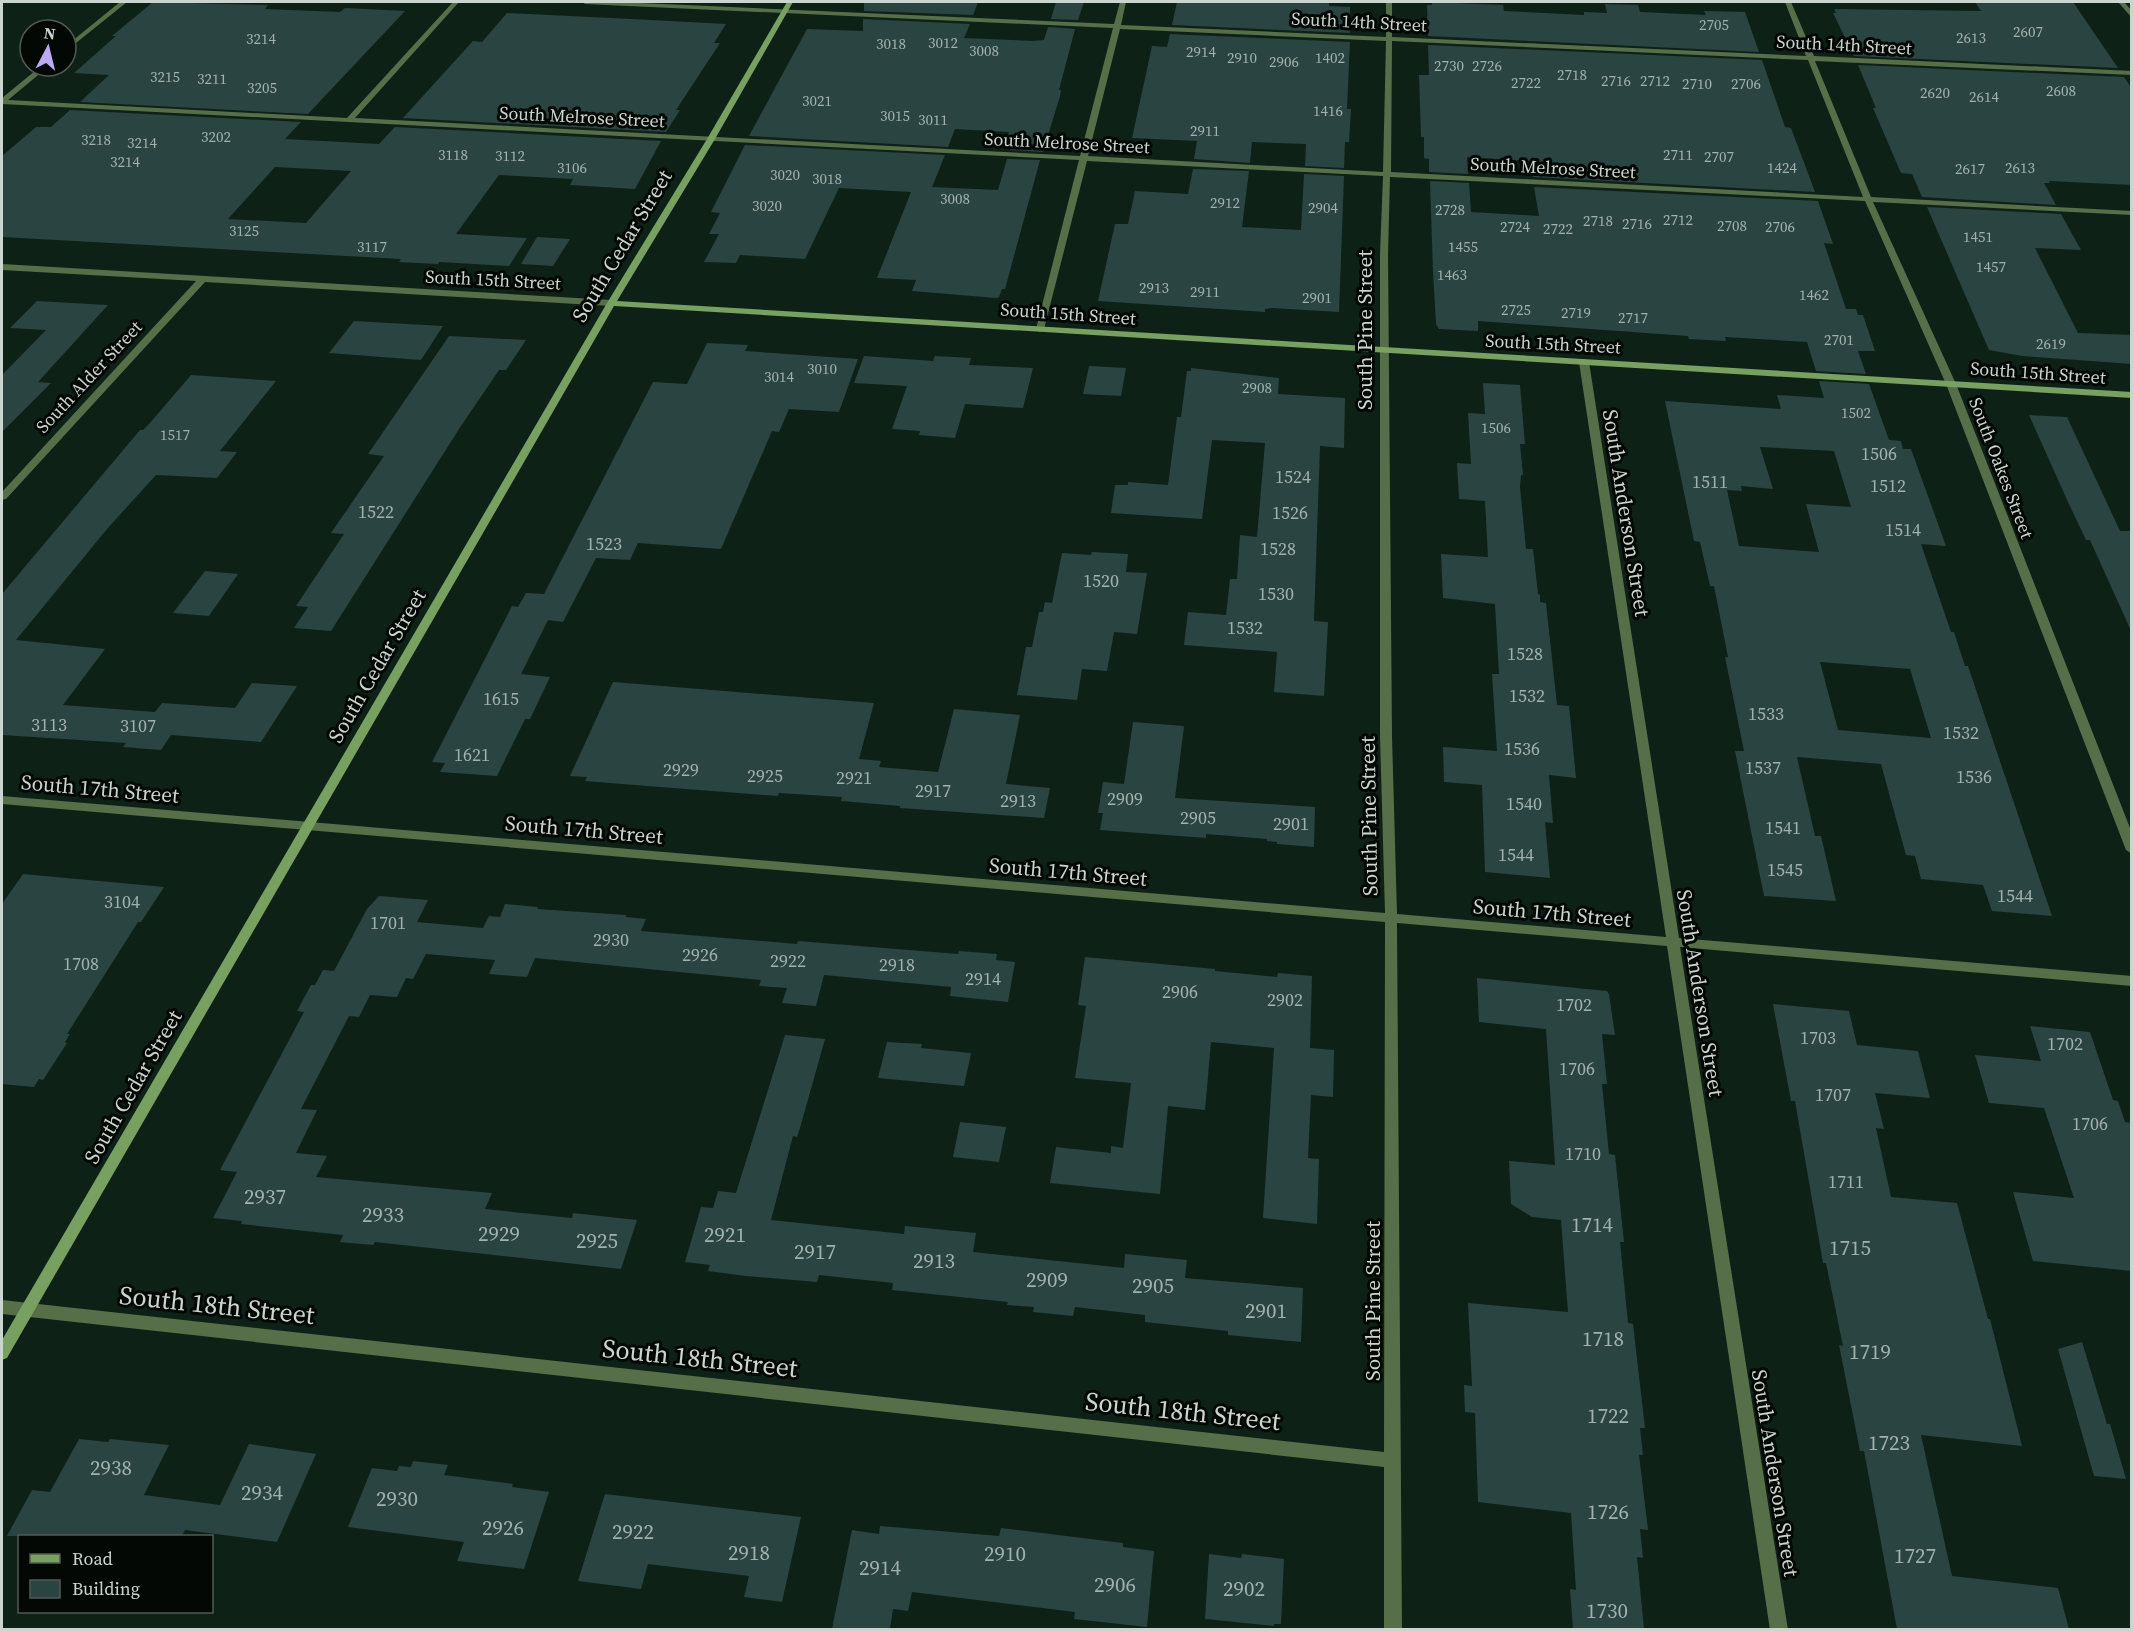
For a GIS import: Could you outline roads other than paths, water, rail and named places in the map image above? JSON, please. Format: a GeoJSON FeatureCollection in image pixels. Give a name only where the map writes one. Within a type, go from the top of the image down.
{"type":"FeatureCollection","features":[{"type":"Feature","properties":{"kind":"main road","name":"South Cedar Street"},"geometry":{"type":"LineString","coordinates":[[2,1353],[611,303],[711,139],[790,2]]}},
{"type":"Feature","properties":{"kind":"main road","name":"South 15th Street"},"geometry":{"type":"LineString","coordinates":[[611,303],[2132,395]]}},
{"type":"Feature","properties":{"kind":"street"},"geometry":{"type":"LineString","coordinates":[[78,39],[124,2]]}},
{"type":"Feature","properties":{"kind":"street"},"geometry":{"type":"LineString","coordinates":[[349,120],[456,2]]}},
{"type":"Feature","properties":{"kind":"street","name":"South 14th Street"},"geometry":{"type":"LineString","coordinates":[[585,2],[2132,73]]}},
{"type":"Feature","properties":{"kind":"street"},"geometry":{"type":"LineString","coordinates":[[1040,329],[1123,2]]}},
{"type":"Feature","properties":{"kind":"street","name":"South Pine Street"},"geometry":{"type":"LineString","coordinates":[[1389,2],[1385,350],[1386,736],[1391,919],[1393,1629]]}},
{"type":"Feature","properties":{"kind":"street","name":"South Oakes Street"},"geometry":{"type":"LineString","coordinates":[[1788,2],[1868,199],[1951,384],[2132,850]]}},
{"type":"Feature","properties":{"kind":"street"},"geometry":{"type":"LineString","coordinates":[[2121,2],[2132,16]]}},
{"type":"Feature","properties":{"kind":"street"},"geometry":{"type":"LineString","coordinates":[[2,101],[30,78]]}},
{"type":"Feature","properties":{"kind":"street","name":"South Melrose Street"},"geometry":{"type":"LineString","coordinates":[[2,101],[2132,213]]}},
{"type":"Feature","properties":{"kind":"street","name":"South 15th Street"},"geometry":{"type":"LineString","coordinates":[[2,267],[611,303]]}},
{"type":"Feature","properties":{"kind":"street","name":"South Alder Street"},"geometry":{"type":"LineString","coordinates":[[2,497],[7,485],[202,280]]}},
{"type":"Feature","properties":{"kind":"street","name":"South Anderson Street"},"geometry":{"type":"LineString","coordinates":[[1584,362],[1779,1629]]}},
{"type":"Feature","properties":{"kind":"street","name":"South 17th Street"},"geometry":{"type":"LineString","coordinates":[[2,800],[2132,981]]}},
{"type":"Feature","properties":{"kind":"street","name":"South 18th Street"},"geometry":{"type":"LineString","coordinates":[[2,1307],[1392,1460]]}}]}
